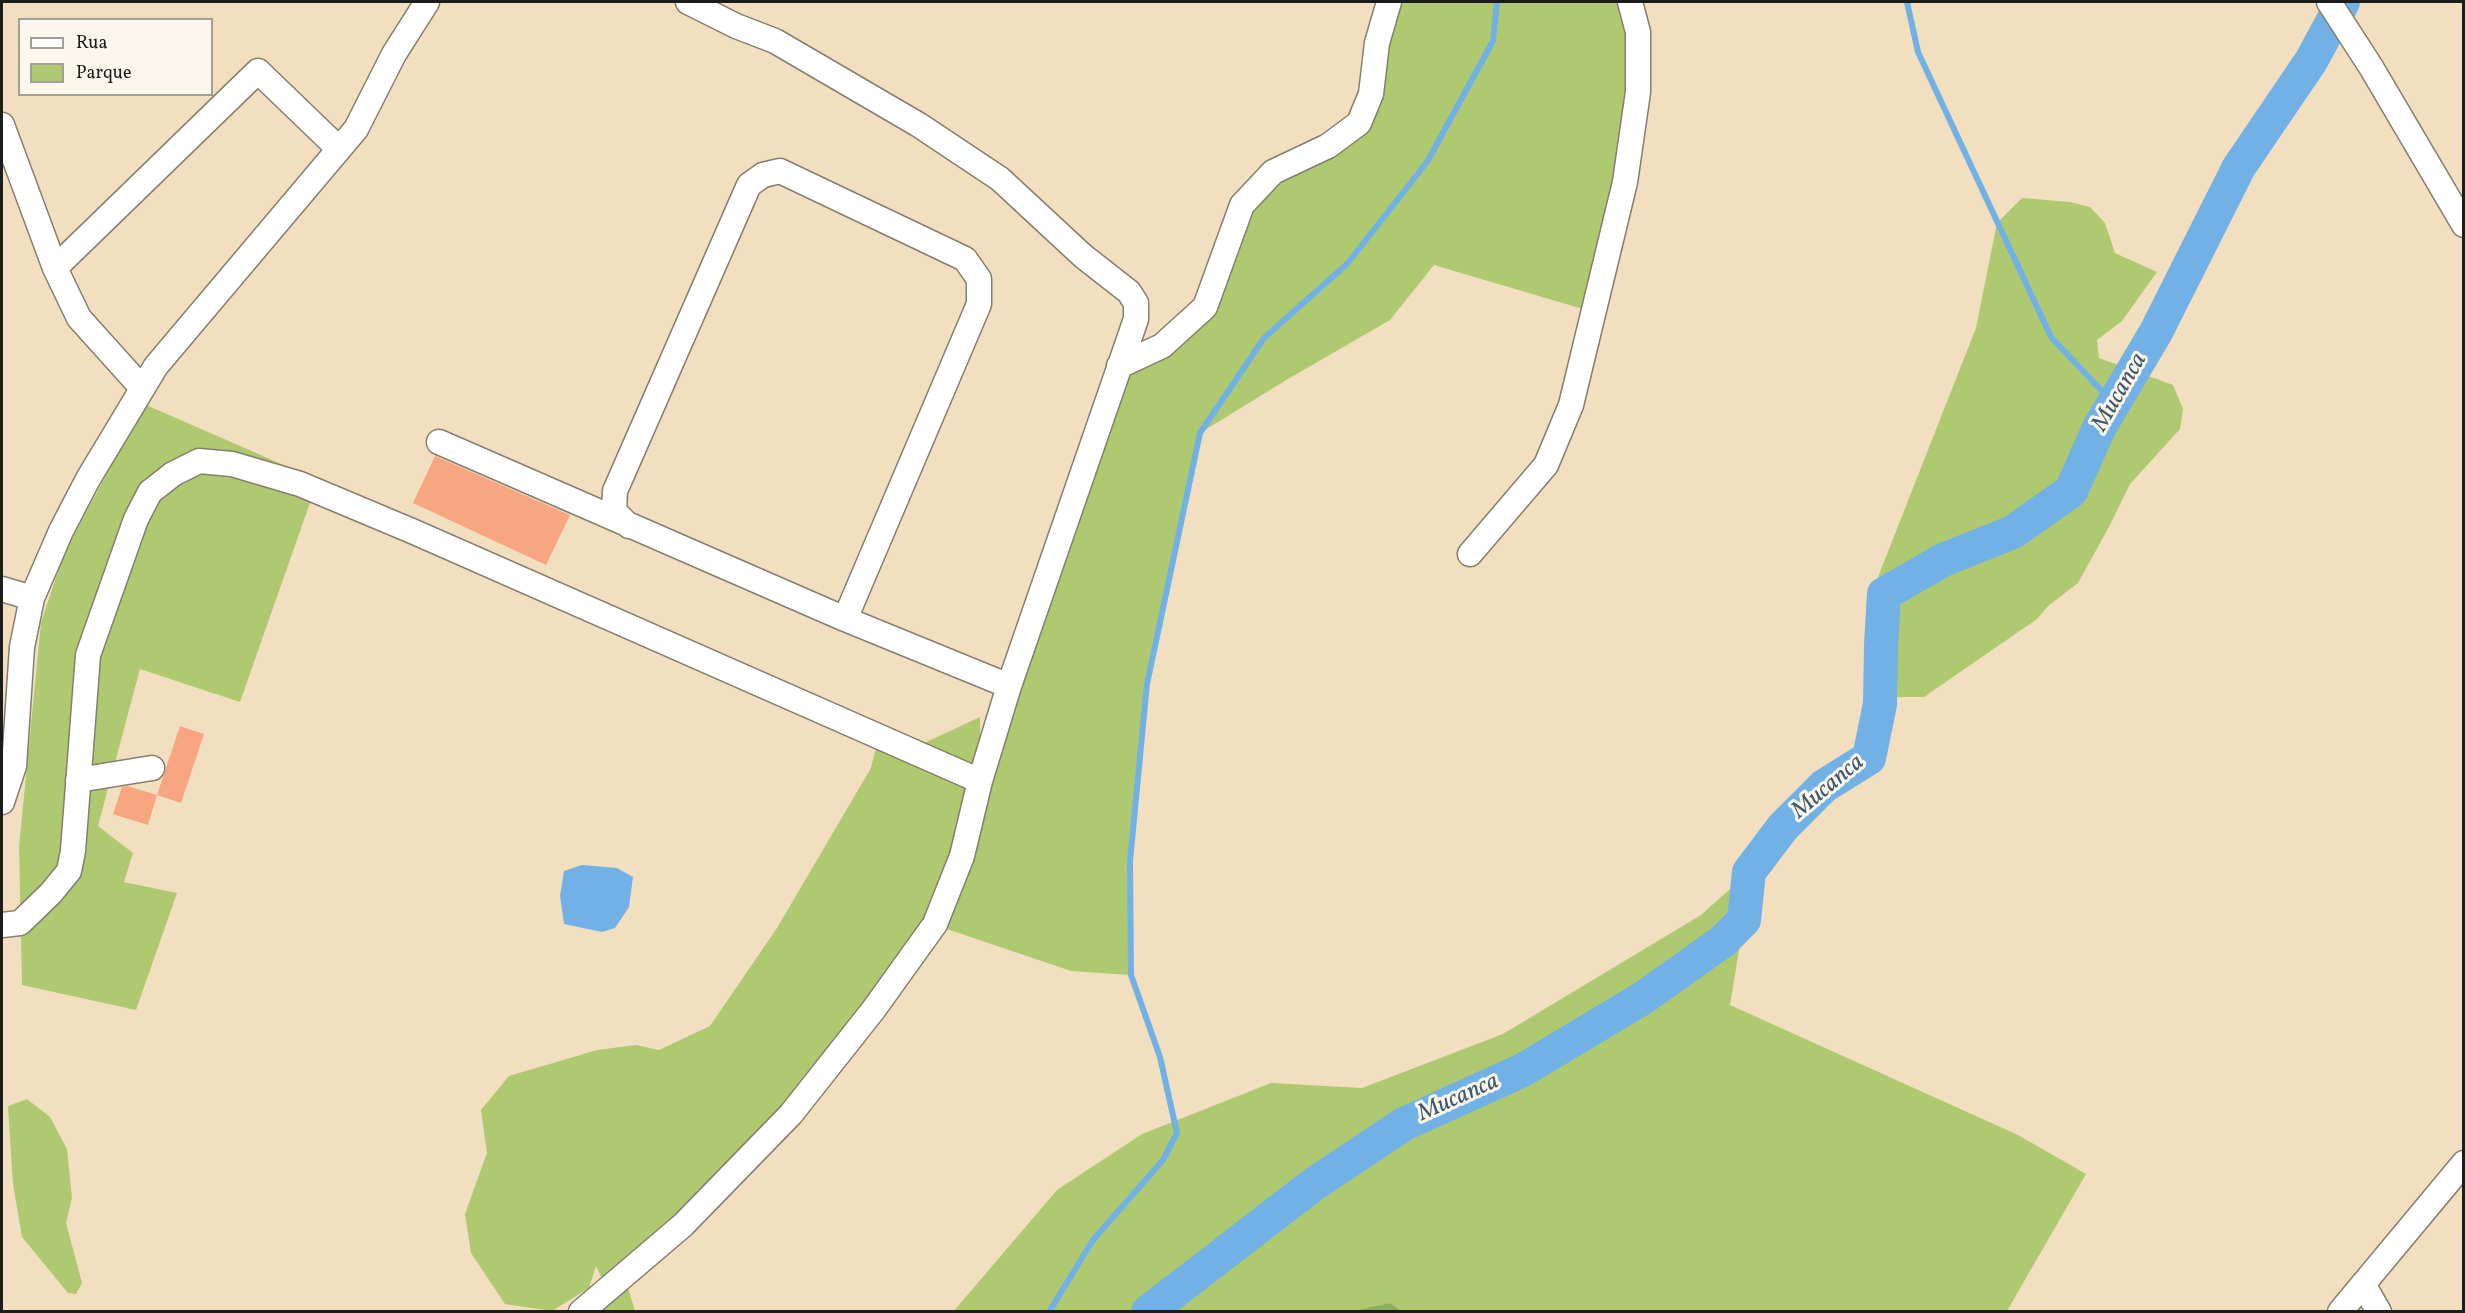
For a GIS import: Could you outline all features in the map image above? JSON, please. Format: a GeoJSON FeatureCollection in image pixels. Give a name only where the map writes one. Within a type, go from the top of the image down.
{"type":"FeatureCollection","features":[{"type":"Feature","properties":{"kind":"street"},"geometry":{"type":"LineString","coordinates":[[2,802],[14,766],[22,647],[32,598],[61,531],[88,479],[156,366],[356,129],[394,54],[427,2]]}},
{"type":"Feature","properties":{"kind":"street"},"geometry":{"type":"LineString","coordinates":[[580,1311],[683,1225],[791,1114],[874,1009],[935,924],[962,856],[980,781],[1009,686],[1136,319],[1136,303],[1129,292],[1083,256],[1000,179],[919,125],[775,41],[736,26],[688,2]]}},
{"type":"Feature","properties":{"kind":"street"},"geometry":{"type":"LineString","coordinates":[[1119,366],[1162,346],[1205,307],[1242,205],[1273,172],[1328,146],[1359,123],[1371,94],[1377,43],[1389,2]]}},
{"type":"Feature","properties":{"kind":"street"},"geometry":{"type":"LineString","coordinates":[[1470,554],[1546,465],[1571,405],[1625,182],[1632,137],[1638,92],[1638,32],[1630,2]]}},
{"type":"Feature","properties":{"kind":"street"},"geometry":{"type":"LineString","coordinates":[[2329,2],[2371,67],[2443,195],[2463,225]]}},
{"type":"Feature","properties":{"kind":"street"},"geometry":{"type":"LineString","coordinates":[[56,268],[258,70],[339,149]]}},
{"type":"Feature","properties":{"kind":"street"},"geometry":{"type":"LineString","coordinates":[[2,125],[56,268],[79,318],[142,388]]}},
{"type":"Feature","properties":{"kind":"street"},"geometry":{"type":"LineString","coordinates":[[629,526],[614,511],[615,491],[749,185],[763,175],[780,171],[965,259],[979,279],[979,304],[844,619]]}},
{"type":"Feature","properties":{"kind":"street"},"geometry":{"type":"LineString","coordinates":[[439,442],[844,619],[1009,686]]}},
{"type":"Feature","properties":{"kind":"street"},"geometry":{"type":"LineString","coordinates":[[11,924],[51,893],[69,871],[88,655],[136,519],[150,492],[173,474],[199,462],[232,464],[300,484],[980,781]]}},
{"type":"Feature","properties":{"kind":"street"},"geometry":{"type":"LineString","coordinates":[[2,589],[32,598]]}},
{"type":"Feature","properties":{"kind":"street"},"geometry":{"type":"LineString","coordinates":[[78,780],[152,768]]}},
{"type":"Feature","properties":{"kind":"street"},"geometry":{"type":"LineString","coordinates":[[2340,1311],[2463,1163]]}},
{"type":"Feature","properties":{"kind":"street"},"geometry":{"type":"LineString","coordinates":[[2363,1284],[2379,1311]]}},
{"type":"Feature","properties":{"kind":"green space"},"geometry":{"type":"Polygon","coordinates":[[[1389,2],[1630,2],[1638,32],[1593,312],[1434,265],[1390,320],[1200,433],[1147,684],[1130,861],[1131,975],[1071,971],[935,925],[874,1009],[628,1288],[635,1311],[581,1311],[607,1290],[596,1266],[589,1288],[552,1311],[505,1304],[471,1253],[465,1214],[487,1153],[481,1110],[509,1076],[597,1050],[636,1045],[659,1050],[710,1026],[777,928],[871,768],[881,727],[922,744],[980,717],[980,778],[1119,366],[1205,307],[1242,205],[1359,123],[1389,2]]]}},
{"type":"Feature","properties":{"kind":"green space"},"geometry":{"type":"Polygon","coordinates":[[[2022,198],[2070,202],[2090,207],[2105,223],[2115,253],[2157,272],[2122,321],[2097,340],[2099,358],[2173,385],[2183,409],[2180,429],[2130,484],[2078,583],[2048,606],[2037,619],[1924,697],[1880,697],[1878,577],[1976,328],[1997,223],[2022,198]]]}},
{"type":"Feature","properties":{"kind":"green space"},"geometry":{"type":"Polygon","coordinates":[[[144,404],[318,480],[240,702],[140,669],[98,826],[133,853],[124,882],[177,893],[136,1010],[22,985],[19,847],[41,623],[63,556],[144,404]]]}},
{"type":"Feature","properties":{"kind":"green space"},"geometry":{"type":"Polygon","coordinates":[[[1749,872],[1744,920],[1730,1005],[2018,1135],[2086,1174],[2007,1311],[1401,1312],[1390,1303],[1354,1312],[953,1312],[1057,1190],[1142,1134],[1271,1083],[1362,1088],[1503,1034],[1701,915],[1749,872]]]}},
{"type":"Feature","properties":{"kind":"green space"},"geometry":{"type":"Polygon","coordinates":[[[27,1099],[50,1117],[67,1149],[72,1198],[66,1223],[82,1283],[76,1294],[68,1293],[22,1237],[13,1184],[8,1106],[27,1099]]]}},
{"type":"Feature","properties":{"kind":"green space"},"geometry":{"type":"Polygon","coordinates":[[[1390,1303],[1401,1311],[1354,1311],[1390,1303]]]}},
{"type":"Feature","properties":{"kind":"water"},"geometry":{"type":"Polygon","coordinates":[[[582,865],[617,868],[633,877],[629,907],[615,928],[602,932],[564,924],[560,896],[564,871],[582,865]]]}},
{"type":"Feature","properties":{"kind":"building"},"geometry":{"type":"Polygon","coordinates":[[[435,456],[570,515],[546,565],[413,503],[435,456]]]}},
{"type":"Feature","properties":{"kind":"building"},"geometry":{"type":"Polygon","coordinates":[[[180,726],[204,734],[181,803],[157,795],[180,726]]]}},
{"type":"Feature","properties":{"kind":"building"},"geometry":{"type":"Polygon","coordinates":[[[127,786],[157,795],[148,825],[113,814],[122,787],[127,786]]]}},
{"type":"Feature","properties":{"kind":"waterway"},"geometry":{"type":"LineString","coordinates":[[1049,1312],[1093,1240],[1163,1160],[1177,1133],[1160,1057],[1131,975],[1130,861],[1147,684],[1200,433],[1264,338],[1347,264],[1427,162],[1493,41],[1497,2]]}},
{"type":"Feature","properties":{"kind":"waterway"},"geometry":{"type":"LineString","coordinates":[[1907,2],[1918,52],[2051,337],[2114,404]]}},
{"type":"Feature","properties":{"kind":"waterway","name":"Mucanca"},"geometry":{"type":"LineString","coordinates":[[1148,1312],[1314,1184],[1404,1124],[1523,1070],[1643,998],[1723,941],[1744,920],[1749,872],[1783,827],[1824,786],[1869,758],[1880,704],[1884,594],[1943,560],[2013,532],[2071,491],[2099,428],[2156,332],[2239,167],[2311,61],[2343,2]]}}]}
